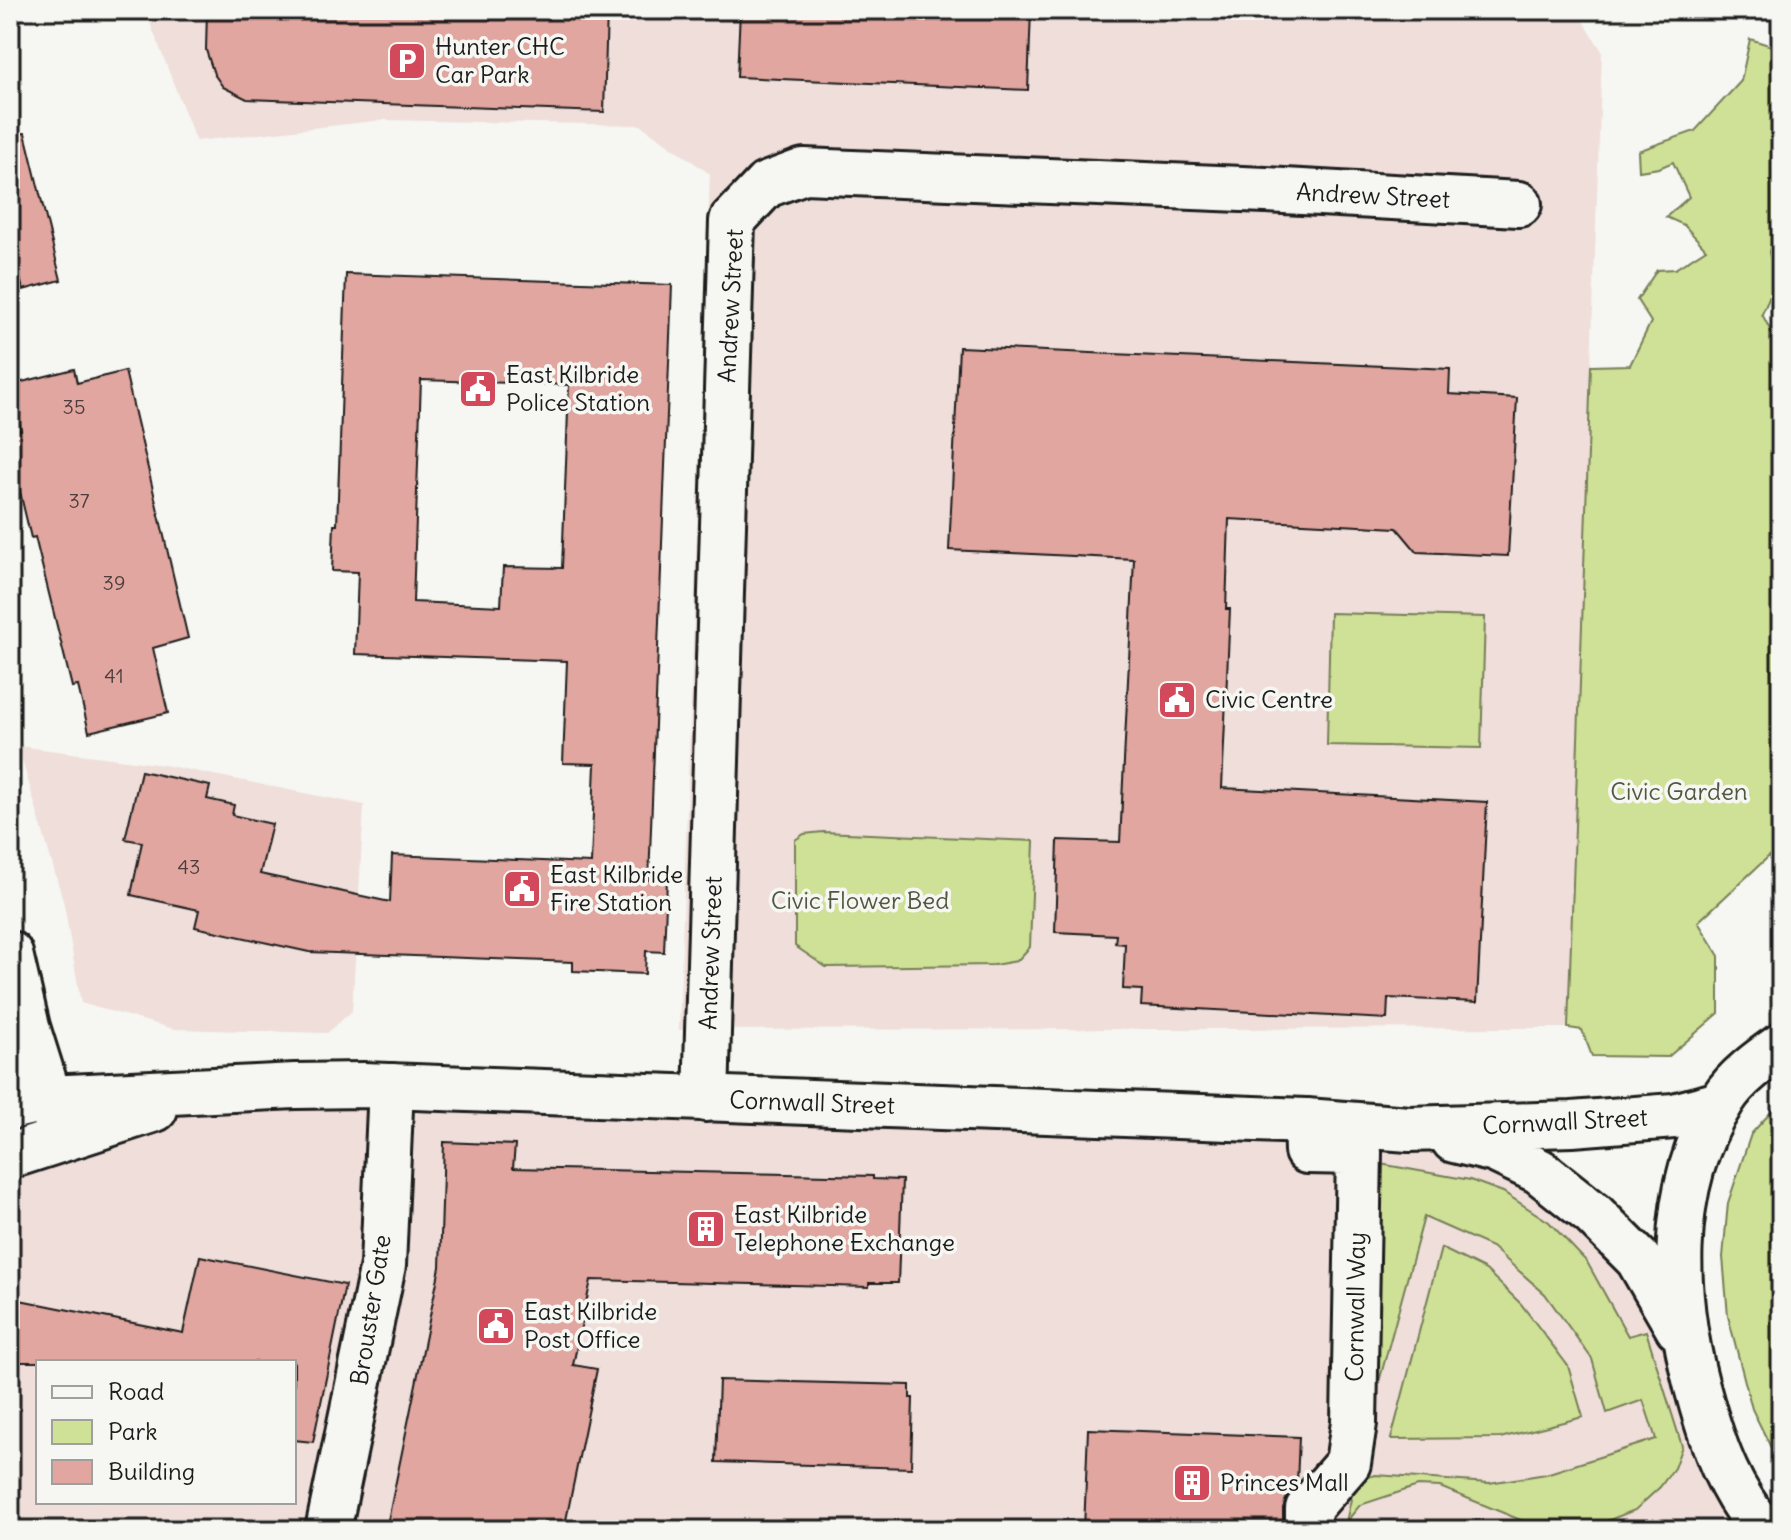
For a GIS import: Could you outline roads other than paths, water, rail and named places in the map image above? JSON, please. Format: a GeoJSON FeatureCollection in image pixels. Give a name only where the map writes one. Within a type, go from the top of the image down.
{"type":"FeatureCollection","features":[{"type":"Feature","properties":{"kind":"street","name":"Andrew Street"},"geometry":{"type":"LineString","coordinates":[[706,1099],[732,221],[766,185],[804,171],[1250,189],[1519,204]]}},
{"type":"Feature","properties":{"kind":"street"},"geometry":{"type":"LineString","coordinates":[[10,954],[40,1115]]}},
{"type":"Feature","properties":{"kind":"street"},"geometry":{"type":"LineString","coordinates":[[1763,1530],[1730,1485],[1714,1447],[1690,1360],[1680,1303],[1678,1257],[1684,1199],[1708,1124],[1720,1104],[1748,1072],[1781,1046]]}},
{"type":"Feature","properties":{"kind":"street","name":"Cornwall Street"},"geometry":{"type":"LineString","coordinates":[[10,1156],[40,1115],[215,1090],[295,1086],[391,1086],[1306,1121],[1409,1129],[1631,1120],[1674,1116],[1720,1104]]}},
{"type":"Feature","properties":{"kind":"street","name":"Brouster Gate"},"geometry":{"type":"LineString","coordinates":[[328,1530],[383,1265],[391,1086]]}},
{"type":"Feature","properties":{"kind":"street","name":"Cornwall Way"},"geometry":{"type":"LineString","coordinates":[[1306,1121],[1307,1151],[1359,1152],[1354,1423],[1348,1463],[1308,1509],[1308,1530]]}},
{"type":"Feature","properties":{"kind":"street","name":"Cornwall Street"},"geometry":{"type":"LineString","coordinates":[[1409,1129],[1495,1150],[1539,1171],[1593,1214],[1638,1259],[1690,1360]]}},
{"type":"Feature","properties":{"kind":"place","name":"Hunter CHC Car Park"},"geometry":{"type":"Point","coordinates":[407,61]}},
{"type":"Feature","properties":{"kind":"place","name":"East Kilbride Police Station"},"geometry":{"type":"Point","coordinates":[478,389]}},
{"type":"Feature","properties":{"kind":"place","name":"Civic Centre"},"geometry":{"type":"Point","coordinates":[1177,700]}},
{"type":"Feature","properties":{"kind":"place","name":"East Kilbride Fire Station"},"geometry":{"type":"Point","coordinates":[522,889]}},
{"type":"Feature","properties":{"kind":"place","name":"East Kilbride Telephone Exchange"},"geometry":{"type":"Point","coordinates":[706,1229]}},
{"type":"Feature","properties":{"kind":"place","name":"East Kilbride Post Office"},"geometry":{"type":"Point","coordinates":[496,1326]}},
{"type":"Feature","properties":{"kind":"place","name":"Princes Mall"},"geometry":{"type":"Point","coordinates":[1192,1483]}},
{"type":"Feature","properties":{"kind":"park label","name":"Civic Garden"},"geometry":{"type":"Point","coordinates":[1679,792]}},
{"type":"Feature","properties":{"kind":"park label","name":"Civic Flower Bed"},"geometry":{"type":"Point","coordinates":[860,901]}}]}
